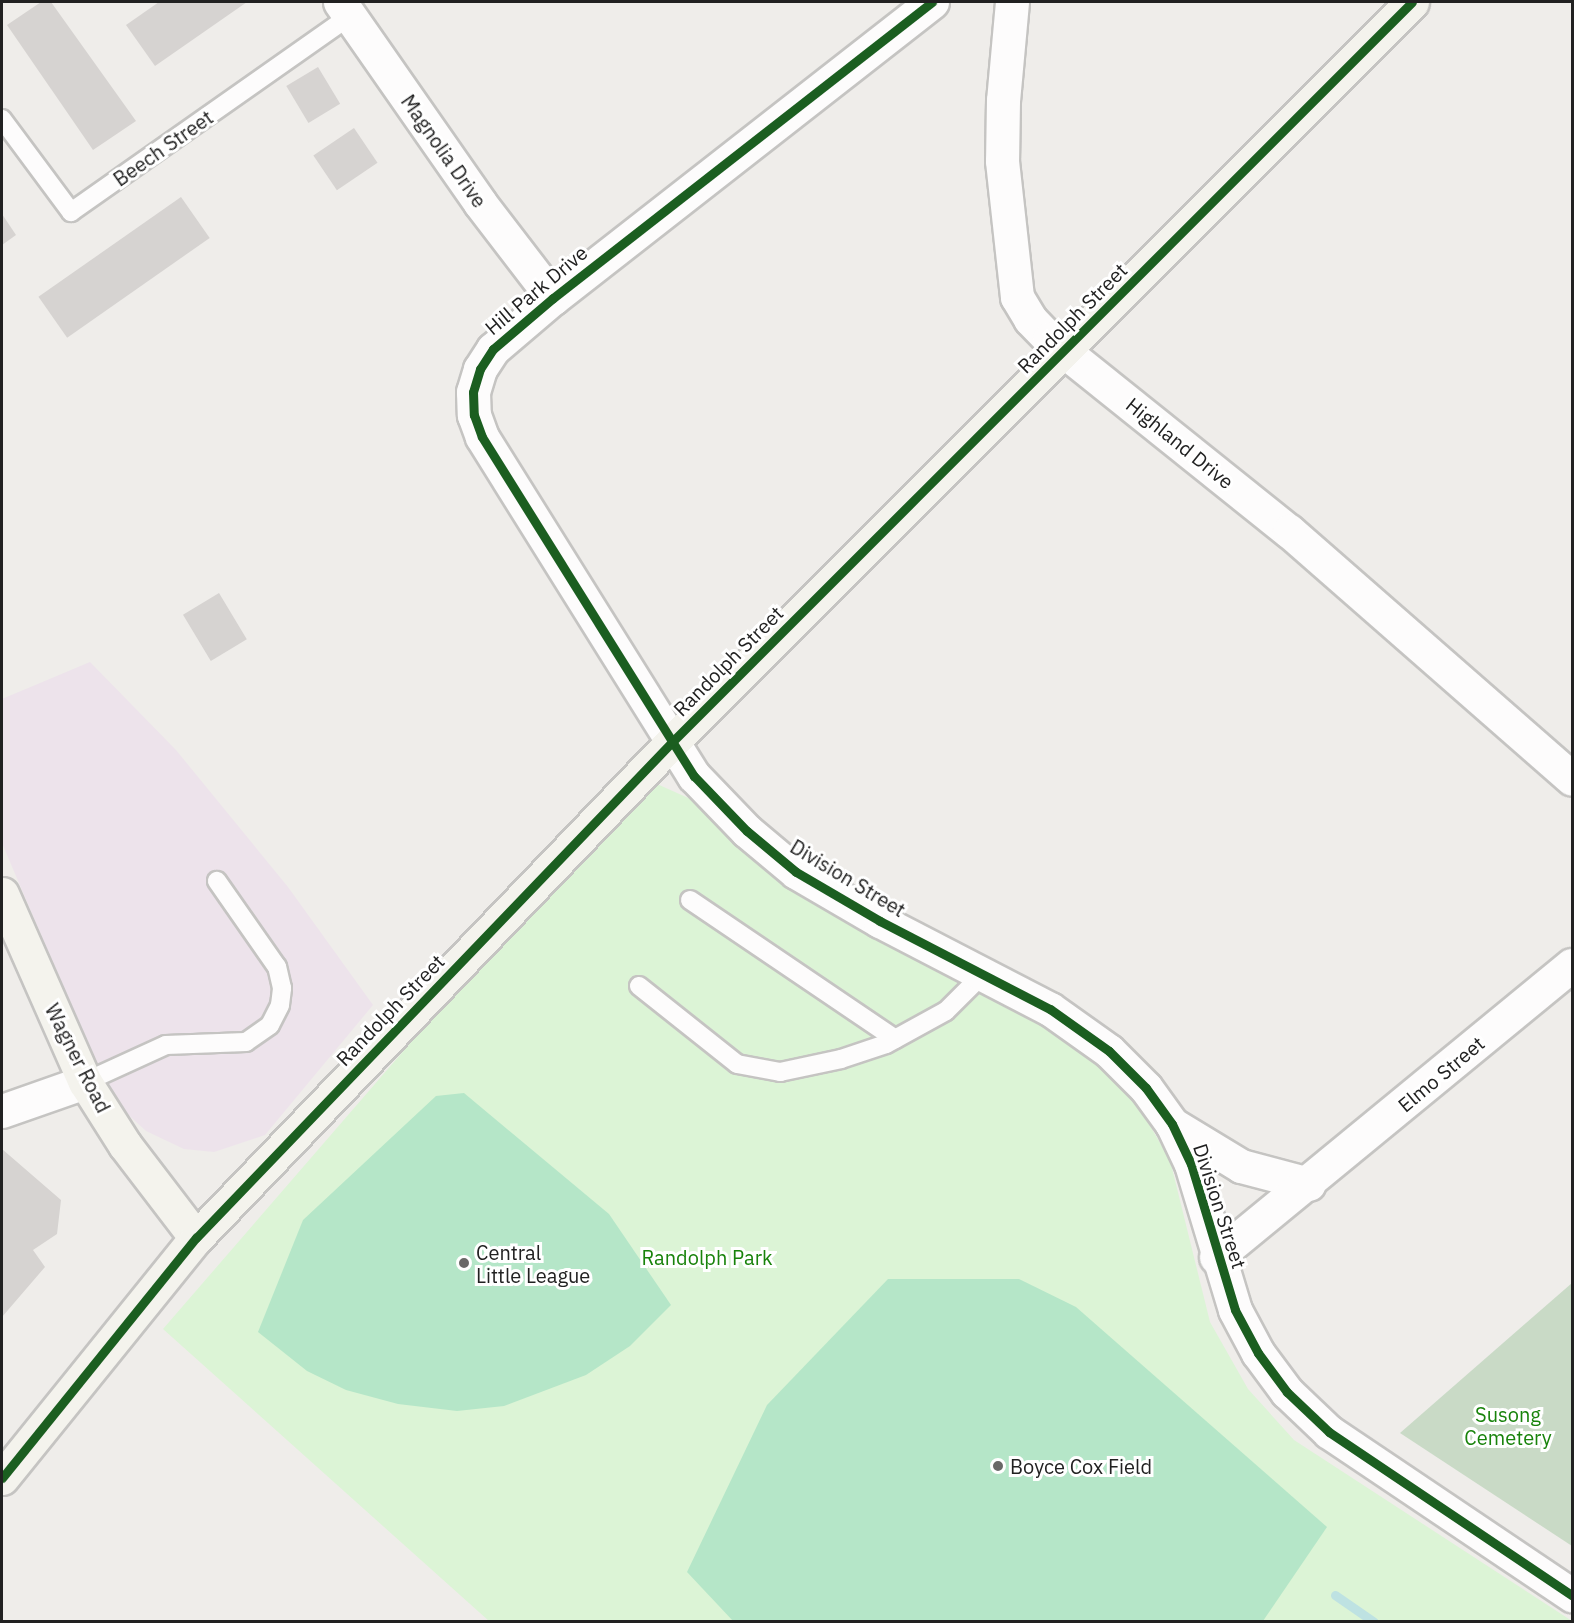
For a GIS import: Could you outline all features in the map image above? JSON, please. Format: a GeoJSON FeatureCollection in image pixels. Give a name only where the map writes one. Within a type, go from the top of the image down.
{"type":"FeatureCollection","features":[{"type":"Feature","properties":{"kind":"street","name":"Hill Park Drive"},"geometry":{"type":"LineString","coordinates":[[673,741],[482,437],[474,415],[473,392],[480,369],[493,350],[553,298],[932,2]]}},
{"type":"Feature","properties":{"kind":"street","name":"Highland Drive"},"geometry":{"type":"LineString","coordinates":[[1012,2],[1003,100],[1006,222],[1017,297],[1030,319],[1064,352],[1289,531],[1572,779]]}},
{"type":"Feature","properties":{"kind":"street","name":"Randolph Street"},"geometry":{"type":"LineString","coordinates":[[2,1478],[196,1238],[673,741],[1412,2]]}},
{"type":"Feature","properties":{"kind":"street","name":"Magnolia Drive"},"geometry":{"type":"LineString","coordinates":[[345,9],[480,203],[553,298]]}},
{"type":"Feature","properties":{"kind":"street","name":"Division Street"},"geometry":{"type":"LineString","coordinates":[[673,741],[694,776],[747,831],[796,872],[880,921],[1050,1009],[1109,1051],[1146,1088],[1172,1124],[1191,1164],[1216,1257],[1240,1319],[1258,1353],[1287,1392],[1329,1432],[1572,1595]]}},
{"type":"Feature","properties":{"kind":"street","name":"Wagner Road"},"geometry":{"type":"LineString","coordinates":[[2,894],[85,1082],[124,1145],[196,1238]]}},
{"type":"Feature","properties":{"kind":"street","name":"Elmo Street"},"geometry":{"type":"LineString","coordinates":[[1216,1257],[1309,1184],[1572,964]]}},
{"type":"Feature","properties":{"kind":"street"},"geometry":{"type":"LineString","coordinates":[[2,1111],[85,1082]]}},
{"type":"Feature","properties":{"kind":"street"},"geometry":{"type":"LineString","coordinates":[[1172,1124],[1241,1166],[1309,1184]]}},
{"type":"Feature","properties":{"kind":"lane","name":"Beech Street"},"geometry":{"type":"LineString","coordinates":[[2,119],[71,212],[345,9]]}},
{"type":"Feature","properties":{"kind":"lane"},"geometry":{"type":"LineString","coordinates":[[85,1082],[166,1045],[246,1042],[270,1025],[280,1005],[282,988],[277,967],[217,881]]}},
{"type":"Feature","properties":{"kind":"lane"},"geometry":{"type":"LineString","coordinates":[[690,900],[895,1039]]}},
{"type":"Feature","properties":{"kind":"lane"},"geometry":{"type":"LineString","coordinates":[[639,986],[719,1054],[755,1071],[780,1072],[841,1059],[895,1039],[946,1011],[984,973]]}},
{"type":"Feature","properties":{"kind":"shaded area"},"geometry":{"type":"Polygon","coordinates":[[[90,662],[176,750],[288,887],[373,1005],[265,1135],[214,1152],[184,1149],[146,1131],[110,1098],[2,843],[2,699],[90,662]]]}},
{"type":"Feature","properties":{"kind":"green space","name":"Randolph Park"},"geometry":{"type":"Polygon","coordinates":[[[657,784],[695,801],[767,868],[819,905],[1043,1020],[1082,1047],[1135,1100],[1170,1160],[1210,1322],[1248,1389],[1294,1440],[1572,1621],[489,1621],[163,1329],[445,1003],[657,784]]]}},
{"type":"Feature","properties":{"kind":"green space","name":"Central Little League"},"geometry":{"type":"Polygon","coordinates":[[[464,1093],[609,1214],[671,1305],[630,1346],[586,1375],[504,1406],[457,1411],[398,1404],[346,1390],[307,1371],[258,1332],[303,1220],[436,1096],[464,1093]]]}},
{"type":"Feature","properties":{"kind":"green space","name":"Boyce Cox Field"},"geometry":{"type":"Polygon","coordinates":[[[888,1279],[1019,1279],[1076,1307],[1327,1527],[1263,1621],[733,1621],[687,1572],[767,1405],[888,1279]]]}},
{"type":"Feature","properties":{"kind":"green space","name":"Susong Cemetery"},"geometry":{"type":"Polygon","coordinates":[[[1572,1283],[1572,1546],[1400,1433],[1572,1283]]]}},
{"type":"Feature","properties":{"kind":"building"},"geometry":{"type":"Polygon","coordinates":[[[41,2],[51,2],[136,121],[93,150],[7,25],[41,2]]]}},
{"type":"Feature","properties":{"kind":"building"},"geometry":{"type":"Polygon","coordinates":[[[159,2],[247,2],[155,66],[126,25],[159,2]]]}},
{"type":"Feature","properties":{"kind":"building"},"geometry":{"type":"Polygon","coordinates":[[[318,67],[340,104],[308,123],[286,86],[318,67]]]}},
{"type":"Feature","properties":{"kind":"building"},"geometry":{"type":"Polygon","coordinates":[[[354,128],[377,163],[337,190],[313,155],[354,128]]]}},
{"type":"Feature","properties":{"kind":"building"},"geometry":{"type":"Polygon","coordinates":[[[181,197],[210,238],[67,338],[38,297],[181,197]]]}},
{"type":"Feature","properties":{"kind":"building"},"geometry":{"type":"Polygon","coordinates":[[[2,214],[16,235],[2,245],[2,214]]]}},
{"type":"Feature","properties":{"kind":"building"},"geometry":{"type":"Polygon","coordinates":[[[219,593],[247,639],[211,661],[183,615],[219,593]]]}},
{"type":"Feature","properties":{"kind":"building"},"geometry":{"type":"Polygon","coordinates":[[[2,1149],[61,1200],[57,1234],[33,1250],[45,1267],[2,1317],[2,1149]]]}},
{"type":"Feature","properties":{"kind":"waterway"},"geometry":{"type":"LineString","coordinates":[[1335,1595],[1374,1622]]}},
{"type":"Feature","properties":{"kind":"cycle path"},"geometry":{"type":"LineString","coordinates":[[932,2],[553,298],[493,349],[480,369],[473,392],[474,415],[482,437],[694,776],[747,831],[796,872],[880,921],[1050,1009],[1109,1051],[1146,1088],[1172,1124],[1191,1164],[1235,1310],[1258,1353],[1287,1392],[1329,1432],[1572,1595]]}},
{"type":"Feature","properties":{"kind":"cycle path"},"geometry":{"type":"LineString","coordinates":[[2,1478],[196,1238],[673,741],[1412,2]]}},
{"type":"Feature","properties":{"kind":"place","name":"Central Little League"},"geometry":{"type":"Point","coordinates":[464,1263]}},
{"type":"Feature","properties":{"kind":"place","name":"Boyce Cox Field"},"geometry":{"type":"Point","coordinates":[998,1466]}}]}
